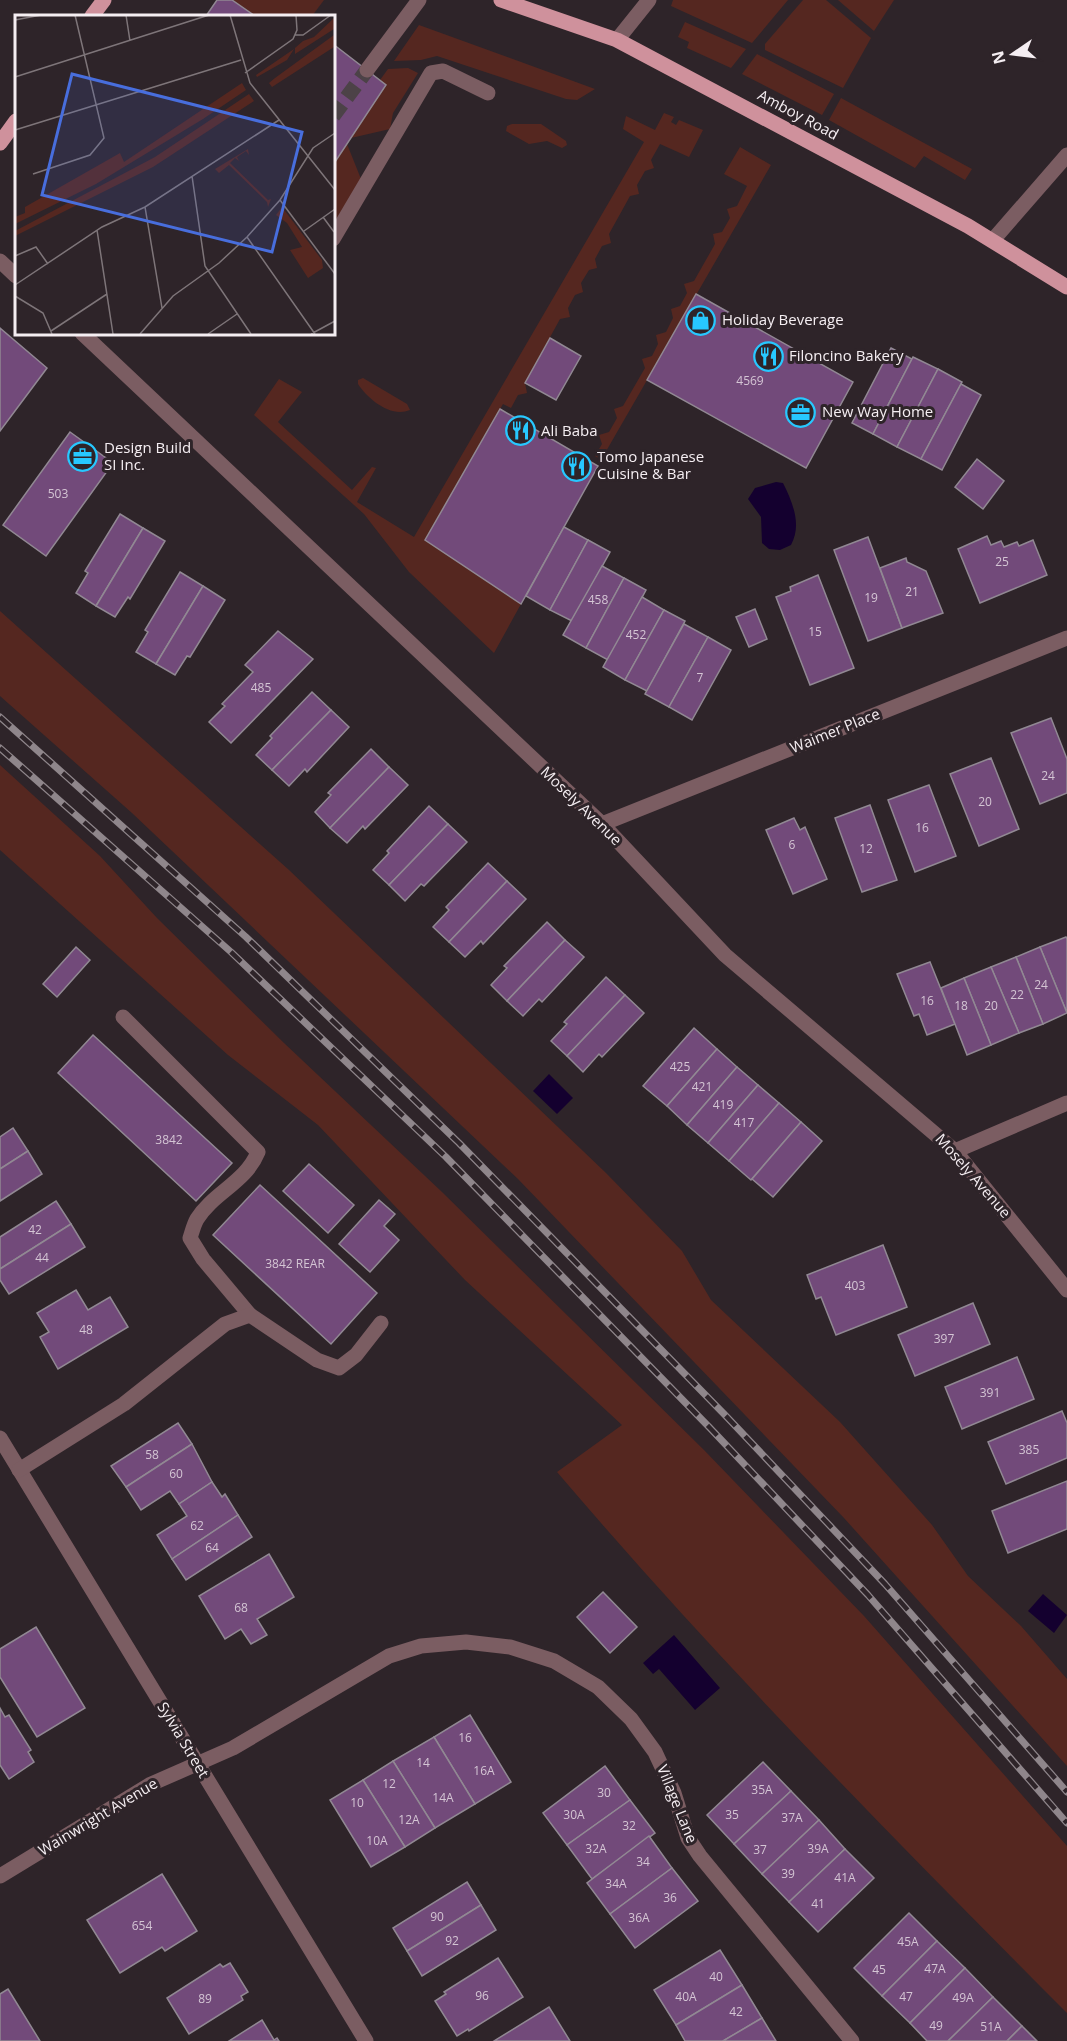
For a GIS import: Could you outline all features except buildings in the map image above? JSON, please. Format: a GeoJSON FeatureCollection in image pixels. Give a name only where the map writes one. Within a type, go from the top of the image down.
{"type":"FeatureCollection","features":[{"type":"Feature","properties":{"kind":"main road"},"geometry":{"type":"LineString","coordinates":[[93,15],[104,0]]}},
{"type":"Feature","properties":{"kind":"main road","name":"Amboy Road"},"geometry":{"type":"LineString","coordinates":[[501,0],[617,40],[993,240],[1067,287]]}},
{"type":"Feature","properties":{"kind":"main road"},"geometry":{"type":"LineString","coordinates":[[0,143],[15,122]]}},
{"type":"Feature","properties":{"kind":"street"},"geometry":{"type":"LineString","coordinates":[[368,70],[419,0]]}},
{"type":"Feature","properties":{"kind":"street"},"geometry":{"type":"LineString","coordinates":[[617,40],[649,0]]}},
{"type":"Feature","properties":{"kind":"street"},"geometry":{"type":"LineString","coordinates":[[334,237],[430,73],[443,71],[488,93]]}},
{"type":"Feature","properties":{"kind":"street"},"geometry":{"type":"LineString","coordinates":[[993,240],[1067,155]]}},
{"type":"Feature","properties":{"kind":"street"},"geometry":{"type":"LineString","coordinates":[[0,261],[15,275]]}},
{"type":"Feature","properties":{"kind":"street","name":"Mosely Avenue"},"geometry":{"type":"LineString","coordinates":[[83,334],[602,824],[725,955],[955,1151],[1067,1290]]}},
{"type":"Feature","properties":{"kind":"street","name":"Waimer Place"},"geometry":{"type":"LineString","coordinates":[[602,824],[1067,638]]}},
{"type":"Feature","properties":{"kind":"street"},"geometry":{"type":"LineString","coordinates":[[123,1017],[258,1152],[254,1163],[197,1219],[190,1238],[203,1259],[250,1315],[317,1360],[339,1368],[356,1355],[381,1323]]}},
{"type":"Feature","properties":{"kind":"street"},"geometry":{"type":"LineString","coordinates":[[955,1151],[1067,1103]]}},
{"type":"Feature","properties":{"kind":"street"},"geometry":{"type":"LineString","coordinates":[[19,1470],[124,1404],[225,1324],[250,1315]]}},
{"type":"Feature","properties":{"kind":"street","name":"Sylvia Street"},"geometry":{"type":"LineString","coordinates":[[0,1438],[366,2041]]}},
{"type":"Feature","properties":{"kind":"street","name":"Village Lane"},"geometry":{"type":"LineString","coordinates":[[198,1763],[233,1748],[389,1656],[421,1646],[466,1642],[510,1647],[554,1661],[598,1687],[631,1719],[655,1752],[666,1773],[688,1838],[700,1856],[852,2041]]}},
{"type":"Feature","properties":{"kind":"street","name":"Wainwright Avenue"},"geometry":{"type":"LineString","coordinates":[[0,1876],[151,1784],[198,1763]]}},
{"type":"Feature","properties":{"kind":"shaded area"},"geometry":{"type":"Polygon","coordinates":[[[232,0],[324,0],[313,15],[254,15],[232,0]]]}},
{"type":"Feature","properties":{"kind":"shaded area"},"geometry":{"type":"Polygon","coordinates":[[[673,0],[788,0],[752,43],[671,6],[673,0]]]}},
{"type":"Feature","properties":{"kind":"shaded area"},"geometry":{"type":"Polygon","coordinates":[[[803,0],[826,0],[871,38],[843,88],[765,50],[765,44],[803,0]]]}},
{"type":"Feature","properties":{"kind":"shaded area"},"geometry":{"type":"Polygon","coordinates":[[[838,0],[894,0],[874,31],[838,0]]]}},
{"type":"Feature","properties":{"kind":"shaded area"},"geometry":{"type":"Polygon","coordinates":[[[685,22],[746,49],[731,68],[687,48],[689,42],[678,37],[685,22]]]}},
{"type":"Feature","properties":{"kind":"shaded area"},"geometry":{"type":"Polygon","coordinates":[[[419,25],[595,89],[577,100],[566,99],[437,56],[421,60],[394,61],[419,25]]]}},
{"type":"Feature","properties":{"kind":"shaded area"},"geometry":{"type":"Polygon","coordinates":[[[757,54],[834,94],[822,115],[742,74],[757,54]]]}},
{"type":"Feature","properties":{"kind":"shaded area"},"geometry":{"type":"Polygon","coordinates":[[[408,68],[418,73],[393,113],[390,129],[351,138],[386,85],[380,80],[388,69],[408,68]]]}},
{"type":"Feature","properties":{"kind":"shaded area"},"geometry":{"type":"Polygon","coordinates":[[[841,98],[972,169],[965,180],[924,156],[915,168],[829,120],[841,98]]]}},
{"type":"Feature","properties":{"kind":"shaded area"},"geometry":{"type":"Polygon","coordinates":[[[664,113],[674,117],[671,122],[676,125],[679,120],[703,130],[689,157],[660,144],[651,160],[654,168],[645,171],[637,185],[639,194],[630,196],[609,234],[611,243],[602,246],[595,259],[597,268],[589,270],[581,283],[583,292],[575,295],[568,308],[570,317],[560,319],[525,383],[527,393],[518,395],[511,408],[503,404],[426,540],[521,604],[494,653],[409,572],[364,514],[254,415],[279,379],[302,392],[278,422],[352,490],[372,467],[376,468],[357,502],[414,537],[644,142],[623,129],[626,116],[655,130],[664,113]]]}},
{"type":"Feature","properties":{"kind":"shaded area"},"geometry":{"type":"Polygon","coordinates":[[[541,124],[566,141],[567,145],[562,148],[547,141],[529,144],[506,131],[507,126],[541,124]]]}},
{"type":"Feature","properties":{"kind":"shaded area"},"geometry":{"type":"Polygon","coordinates":[[[347,144],[361,179],[334,223],[334,164],[347,144]]]}},
{"type":"Feature","properties":{"kind":"shaded area"},"geometry":{"type":"Polygon","coordinates":[[[740,147],[771,165],[601,460],[595,456],[602,444],[599,435],[609,432],[617,418],[614,409],[623,406],[645,368],[642,359],[652,356],[658,344],[656,335],[666,332],[673,318],[671,309],[680,306],[687,293],[684,284],[694,281],[715,244],[713,234],[722,232],[730,218],[727,209],[737,206],[747,186],[724,174],[740,147]]]}},
{"type":"Feature","properties":{"kind":"shaded area"},"geometry":{"type":"Polygon","coordinates":[[[363,378],[407,404],[410,410],[402,412],[380,406],[358,384],[358,380],[363,378]]]}},
{"type":"Feature","properties":{"kind":"shaded area"},"geometry":{"type":"Polygon","coordinates":[[[776,482],[783,483],[793,506],[796,522],[791,545],[780,550],[769,549],[762,543],[761,517],[748,499],[755,488],[776,482]]]}},
{"type":"Feature","properties":{"kind":"shaded area"},"geometry":{"type":"Polygon","coordinates":[[[0,611],[289,870],[606,1173],[682,1251],[711,1300],[840,1422],[932,1525],[968,1576],[1021,1626],[1067,1679],[1067,1766],[844,1518],[518,1179],[132,813],[0,696],[0,611]]]}},
{"type":"Feature","properties":{"kind":"shaded area"},"geometry":{"type":"Polygon","coordinates":[[[0,765],[100,856],[157,918],[284,1043],[442,1192],[704,1450],[864,1616],[1067,1846],[1067,2013],[743,1680],[557,1472],[622,1425],[465,1280],[318,1125],[228,1055],[0,850],[0,765]]]}},
{"type":"Feature","properties":{"kind":"shaded area"},"geometry":{"type":"Polygon","coordinates":[[[549,1074],[573,1098],[557,1114],[533,1091],[549,1074]]]}},
{"type":"Feature","properties":{"kind":"shaded area"},"geometry":{"type":"Polygon","coordinates":[[[1043,1594],[1067,1615],[1054,1633],[1028,1611],[1043,1594]]]}},
{"type":"Feature","properties":{"kind":"shaded area"},"geometry":{"type":"Polygon","coordinates":[[[674,1635],[720,1688],[695,1710],[659,1669],[653,1674],[643,1663],[674,1635]]]}},
{"type":"Feature","properties":{"kind":"tunnel"},"geometry":{"type":"LineString","coordinates":[[334,115],[367,70]]}},
{"type":"Feature","properties":{"kind":"railway"},"geometry":{"type":"LineString","coordinates":[[0,717],[246,937],[459,1143],[725,1415],[885,1584],[1067,1792]]}},
{"type":"Feature","properties":{"kind":"railway"},"geometry":{"type":"LineString","coordinates":[[0,748],[231,952],[446,1157],[710,1428],[868,1595],[1067,1823]]}},
{"type":"Feature","properties":{"kind":"place","name":"Holiday Beverage"},"geometry":{"type":"Point","coordinates":[701,320]}},
{"type":"Feature","properties":{"kind":"place","name":"Filoncino Bakery"},"geometry":{"type":"Point","coordinates":[768,356]}},
{"type":"Feature","properties":{"kind":"place","name":"New Way Home"},"geometry":{"type":"Point","coordinates":[801,412]}},
{"type":"Feature","properties":{"kind":"place","name":"Ali Baba"},"geometry":{"type":"Point","coordinates":[520,431]}},
{"type":"Feature","properties":{"kind":"place","name":"Design Build SI Inc."},"geometry":{"type":"Point","coordinates":[83,457]}},
{"type":"Feature","properties":{"kind":"place","name":"Tomo Japanese Cuisine & Bar"},"geometry":{"type":"Point","coordinates":[576,466]}}]}
